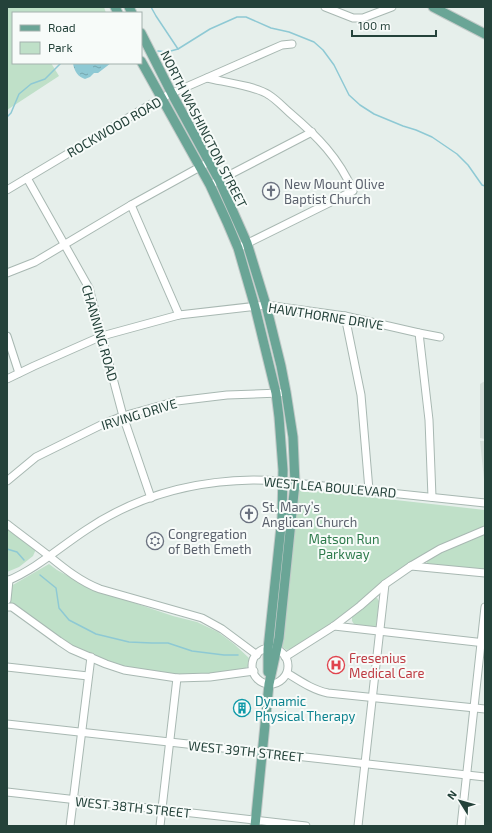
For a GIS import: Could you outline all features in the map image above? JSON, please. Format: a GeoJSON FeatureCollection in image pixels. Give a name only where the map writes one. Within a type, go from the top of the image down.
{"type":"FeatureCollection","features":[{"type":"Feature","properties":{"kind":"main road"},"geometry":{"type":"LineString","coordinates":[[433,7],[485,34]]}},
{"type":"Feature","properties":{"kind":"main road","name":"NORTH WASHINGTON STREET"},"geometry":{"type":"LineString","coordinates":[[142,36],[219,180],[247,243],[266,305],[281,366],[293,436],[295,483],[279,638],[269,684]]}},
{"type":"Feature","properties":{"kind":"main road","name":"NORTH WASHINGTON STREET"},"geometry":{"type":"LineString","coordinates":[[142,63],[210,185],[238,248],[255,307],[276,393],[283,470],[282,517],[268,649],[269,684],[255,823]]}},
{"type":"Feature","properties":{"kind":"street"},"geometry":{"type":"LineString","coordinates":[[325,7],[353,18],[363,18],[392,7]]}},
{"type":"Feature","properties":{"kind":"street","name":"ROCKWOOD ROAD"},"geometry":{"type":"LineString","coordinates":[[7,190],[162,98],[282,45],[292,44]]}},
{"type":"Feature","properties":{"kind":"street"},"geometry":{"type":"LineString","coordinates":[[207,78],[252,88],[269,95],[312,132],[335,159],[353,191],[238,248]]}},
{"type":"Feature","properties":{"kind":"street"},"geometry":{"type":"LineString","coordinates":[[210,185],[312,132]]}},
{"type":"Feature","properties":{"kind":"street"},"geometry":{"type":"LineString","coordinates":[[7,273],[35,262],[131,205],[209,162]]}},
{"type":"Feature","properties":{"kind":"street","name":"CHANNING ROAD"},"geometry":{"type":"LineString","coordinates":[[27,178],[90,288],[123,416],[151,498]]}},
{"type":"Feature","properties":{"kind":"street"},"geometry":{"type":"LineString","coordinates":[[131,205],[179,315]]}},
{"type":"Feature","properties":{"kind":"street","name":"HAWTHORNE DRIVE"},"geometry":{"type":"LineString","coordinates":[[7,379],[102,336],[179,315],[266,305],[345,316],[419,333],[440,336]]}},
{"type":"Feature","properties":{"kind":"street"},"geometry":{"type":"LineString","coordinates":[[345,316],[361,395],[369,490]]}},
{"type":"Feature","properties":{"kind":"street"},"geometry":{"type":"LineString","coordinates":[[419,333],[429,420],[432,497]]}},
{"type":"Feature","properties":{"kind":"street"},"geometry":{"type":"LineString","coordinates":[[7,336],[19,373]]}},
{"type":"Feature","properties":{"kind":"street","name":"IRVING DRIVE"},"geometry":{"type":"LineString","coordinates":[[7,482],[36,457],[103,424],[123,416],[177,401],[227,395],[286,392]]}},
{"type":"Feature","properties":{"kind":"street","name":"WEST LEA BOULEVARD"},"geometry":{"type":"LineString","coordinates":[[8,580],[23,573],[106,517],[129,506],[186,487],[214,482],[282,480],[295,483],[485,503]]}},
{"type":"Feature","properties":{"kind":"street"},"geometry":{"type":"LineString","coordinates":[[7,524],[56,563],[94,587],[202,618],[222,629],[257,655]]}},
{"type":"Feature","properties":{"kind":"street"},"geometry":{"type":"LineString","coordinates":[[285,657],[334,626],[385,584],[411,566],[440,549],[485,530]]}},
{"type":"Feature","properties":{"kind":"street"},"geometry":{"type":"LineString","coordinates":[[411,566],[485,573]]}},
{"type":"Feature","properties":{"kind":"street"},"geometry":{"type":"LineString","coordinates":[[7,600],[8,580]]}},
{"type":"Feature","properties":{"kind":"street"},"geometry":{"type":"LineString","coordinates":[[358,826],[385,584]]}},
{"type":"Feature","properties":{"kind":"street"},"geometry":{"type":"LineString","coordinates":[[7,607],[12,607],[71,649],[90,658],[124,670],[177,678],[210,677],[254,671]]}},
{"type":"Feature","properties":{"kind":"street"},"geometry":{"type":"LineString","coordinates":[[460,826],[483,642],[485,607]]}},
{"type":"Feature","properties":{"kind":"street"},"geometry":{"type":"LineString","coordinates":[[334,626],[483,642]]}},
{"type":"Feature","properties":{"kind":"street"},"geometry":{"type":"LineString","coordinates":[[272,648],[277,650],[285,657],[288,665],[287,673],[284,678],[269,684],[259,680],[254,671],[253,662],[257,655],[262,651],[272,648]]}},
{"type":"Feature","properties":{"kind":"street"},"geometry":{"type":"LineString","coordinates":[[70,826],[90,658]]}},
{"type":"Feature","properties":{"kind":"street"},"geometry":{"type":"LineString","coordinates":[[7,667],[88,676]]}},
{"type":"Feature","properties":{"kind":"street"},"geometry":{"type":"LineString","coordinates":[[287,673],[312,688],[322,692],[485,710]]}},
{"type":"Feature","properties":{"kind":"street"},"geometry":{"type":"LineString","coordinates":[[160,826],[177,678]]}},
{"type":"Feature","properties":{"kind":"street","name":"WEST 39TH STREET"},"geometry":{"type":"LineString","coordinates":[[7,724],[485,778]]}},
{"type":"Feature","properties":{"kind":"street","name":"WEST 38TH STREET"},"geometry":{"type":"LineString","coordinates":[[7,792],[162,810],[255,823],[306,826]]}},
{"type":"Feature","properties":{"kind":"shaded area"},"geometry":{"type":"Polygon","coordinates":[[[485,381],[485,439],[480,438],[480,384],[485,381]]]}},
{"type":"Feature","properties":{"kind":"shaded area"},"geometry":{"type":"Polygon","coordinates":[[[480,441],[485,441],[485,489],[480,441]]]}},
{"type":"Feature","properties":{"kind":"green space"},"geometry":{"type":"Polygon","coordinates":[[[7,7],[104,7],[106,12],[12,12],[12,64],[52,64],[59,76],[7,110],[7,7]]]}},
{"type":"Feature","properties":{"kind":"green space","name":"Matson Run Parkway"},"geometry":{"type":"Polygon","coordinates":[[[297,489],[485,510],[485,528],[466,534],[361,602],[328,627],[297,647],[287,650],[280,646],[297,489]]]}},
{"type":"Feature","properties":{"kind":"green space"},"geometry":{"type":"Polygon","coordinates":[[[7,524],[37,547],[33,556],[19,567],[7,572],[7,524]]]}},
{"type":"Feature","properties":{"kind":"green space"},"geometry":{"type":"Polygon","coordinates":[[[485,534],[485,570],[429,566],[426,561],[455,546],[485,534]]]}},
{"type":"Feature","properties":{"kind":"green space"},"geometry":{"type":"Polygon","coordinates":[[[49,564],[90,588],[173,616],[197,622],[218,632],[249,658],[249,666],[240,671],[177,676],[138,672],[76,651],[12,607],[9,600],[11,586],[49,564]]]}},
{"type":"Feature","properties":{"kind":"green space","name":"Matson Run Parkway"},"geometry":{"type":"Polygon","coordinates":[[[375,598],[379,601],[376,626],[354,624],[352,617],[375,598]]]}},
{"type":"Feature","properties":{"kind":"water"},"geometry":{"type":"Polygon","coordinates":[[[73,64],[110,64],[98,73],[94,73],[85,79],[80,77],[74,69],[73,64]]]}},
{"type":"Feature","properties":{"kind":"waterway"},"geometry":{"type":"LineString","coordinates":[[151,7],[178,49],[210,29],[237,17],[246,17],[271,28],[289,32],[314,42],[323,50],[334,65],[349,95],[360,105],[374,114],[432,137],[457,154],[468,165],[482,185],[485,186]]}},
{"type":"Feature","properties":{"kind":"waterway"},"geometry":{"type":"LineString","coordinates":[[158,51],[167,52],[178,49]]}},
{"type":"Feature","properties":{"kind":"waterway"},"geometry":{"type":"LineString","coordinates":[[7,117],[11,113],[19,94],[31,84],[45,79],[60,64]]}},
{"type":"Feature","properties":{"kind":"waterway"},"geometry":{"type":"LineString","coordinates":[[7,549],[17,552],[24,560]]}},
{"type":"Feature","properties":{"kind":"waterway"},"geometry":{"type":"LineString","coordinates":[[40,575],[56,588],[59,608],[69,620],[96,634],[129,642],[168,643],[192,651],[224,655],[238,655]]}},
{"type":"Feature","properties":{"kind":"place","name":"New Mount Olive Baptist Church"},"geometry":{"type":"Point","coordinates":[271,191]}},
{"type":"Feature","properties":{"kind":"place","name":"St. Mary’s Anglican Church"},"geometry":{"type":"Point","coordinates":[249,514]}},
{"type":"Feature","properties":{"kind":"place","name":"Congregation of Beth Emeth"},"geometry":{"type":"Point","coordinates":[155,541]}},
{"type":"Feature","properties":{"kind":"place","name":"Fresenius Medical Care"},"geometry":{"type":"Point","coordinates":[336,665]}},
{"type":"Feature","properties":{"kind":"place","name":"Dynamic Physical Therapy"},"geometry":{"type":"Point","coordinates":[242,708]}}]}
